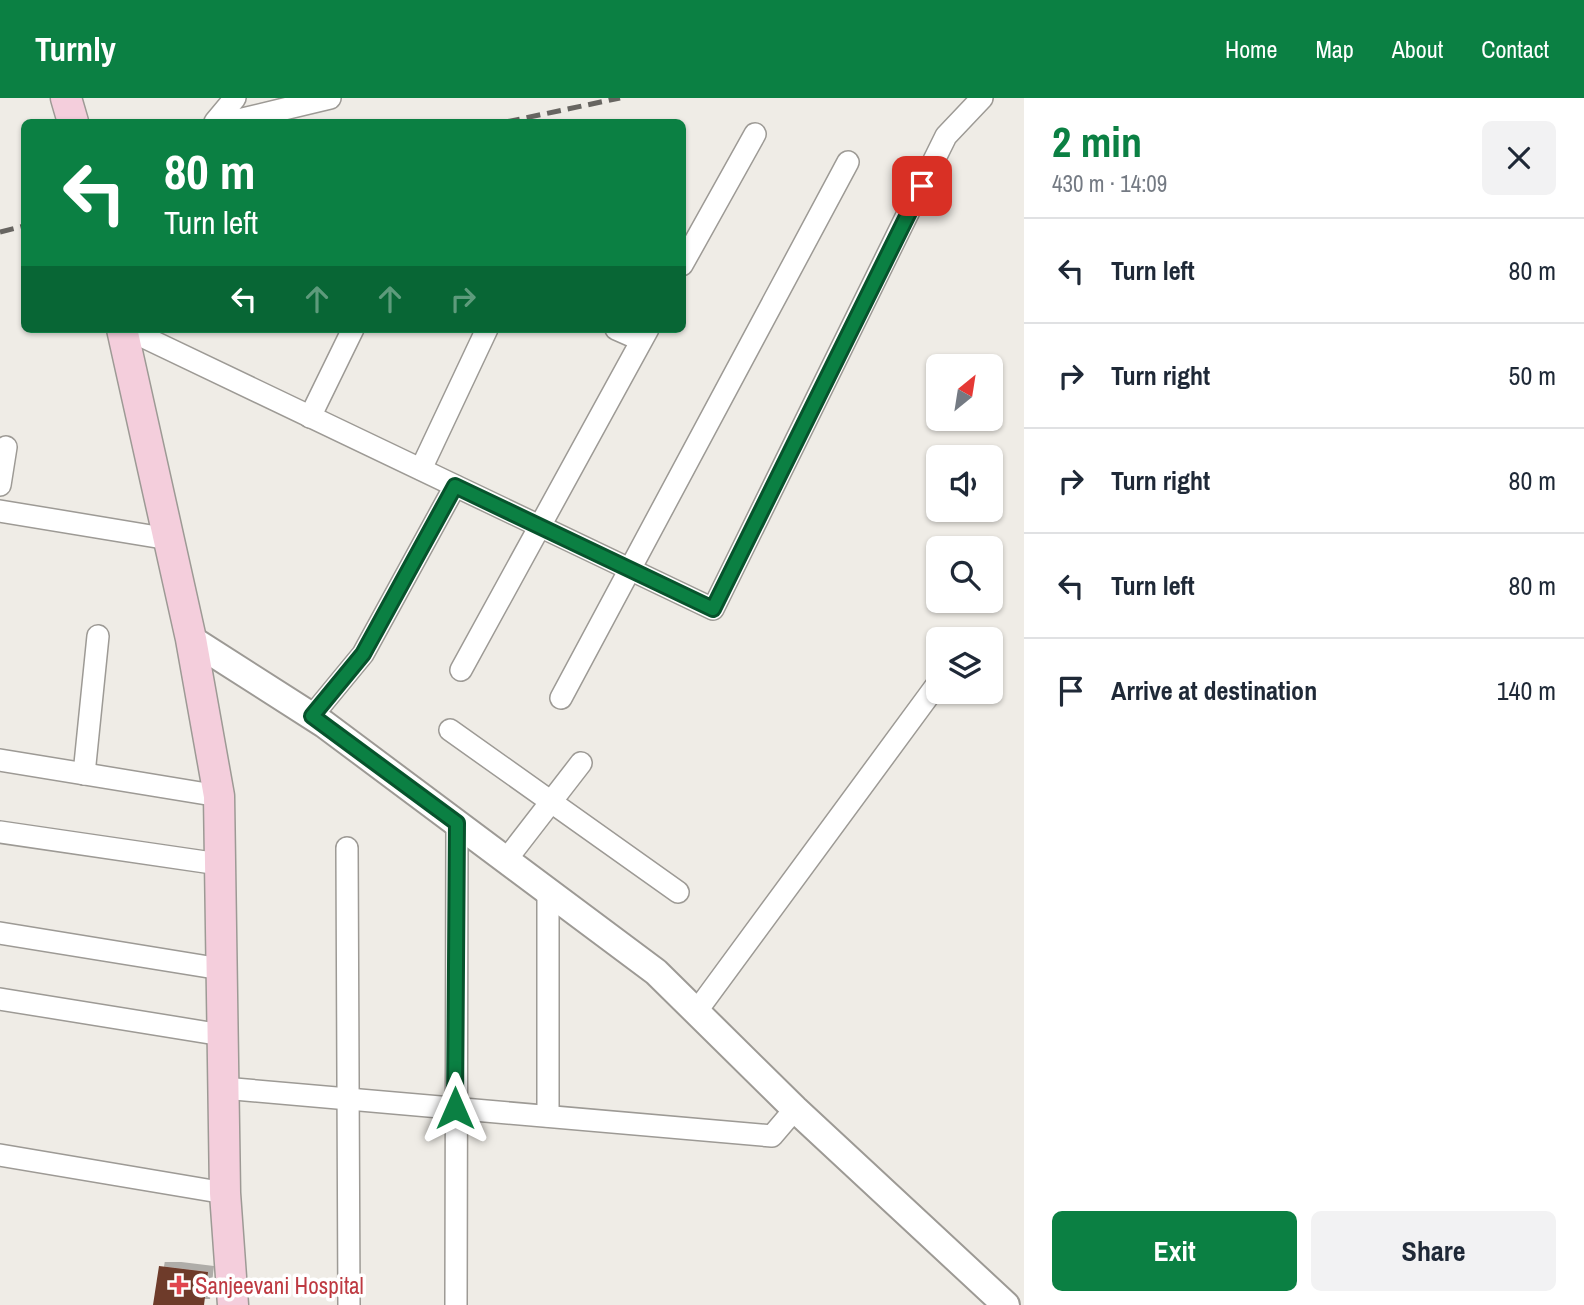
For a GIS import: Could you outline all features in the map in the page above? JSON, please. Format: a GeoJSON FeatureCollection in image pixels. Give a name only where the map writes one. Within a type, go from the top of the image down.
{"type":"FeatureCollection","features":[{"type":"Feature","properties":{"kind":"main road"},"geometry":{"type":"LineString","coordinates":[[66,98],[72,119]]}},
{"type":"Feature","properties":{"kind":"main road"},"geometry":{"type":"LineString","coordinates":[[125,333],[191,639],[219,796],[225,1194],[233,1305]]}},
{"type":"Feature","properties":{"kind":"street"},"geometry":{"type":"LineString","coordinates":[[218,119],[235,98]]}},
{"type":"Feature","properties":{"kind":"street"},"geometry":{"type":"LineString","coordinates":[[242,119],[330,98]]}},
{"type":"Feature","properties":{"kind":"street"},"geometry":{"type":"LineString","coordinates":[[132,333],[713,609],[946,136],[982,98]]}},
{"type":"Feature","properties":{"kind":"street"},"geometry":{"type":"LineString","coordinates":[[686,258],[755,134]]}},
{"type":"Feature","properties":{"kind":"street"},"geometry":{"type":"LineString","coordinates":[[561,698],[848,162]]}},
{"type":"Feature","properties":{"kind":"street"},"geometry":{"type":"LineString","coordinates":[[310,417],[351,333]]}},
{"type":"Feature","properties":{"kind":"street"},"geometry":{"type":"LineString","coordinates":[[421,469],[485,333]]}},
{"type":"Feature","properties":{"kind":"street"},"geometry":{"type":"LineString","coordinates":[[461,670],[644,335]]}},
{"type":"Feature","properties":{"kind":"street"},"geometry":{"type":"LineString","coordinates":[[0,485],[6,447]]}},
{"type":"Feature","properties":{"kind":"street"},"geometry":{"type":"LineString","coordinates":[[312,716],[363,654],[455,486]]}},
{"type":"Feature","properties":{"kind":"street"},"geometry":{"type":"LineString","coordinates":[[0,511],[169,540]]}},
{"type":"Feature","properties":{"kind":"street"},"geometry":{"type":"LineString","coordinates":[[84,774],[98,636]]}},
{"type":"Feature","properties":{"kind":"street"},"geometry":{"type":"LineString","coordinates":[[191,639],[312,716],[656,972],[795,1109],[1006,1305]]}},
{"type":"Feature","properties":{"kind":"street"},"geometry":{"type":"LineString","coordinates":[[696,1012],[926,699]]}},
{"type":"Feature","properties":{"kind":"street"},"geometry":{"type":"LineString","coordinates":[[450,730],[678,892]]}},
{"type":"Feature","properties":{"kind":"street"},"geometry":{"type":"LineString","coordinates":[[0,760],[219,796]]}},
{"type":"Feature","properties":{"kind":"street"},"geometry":{"type":"LineString","coordinates":[[506,860],[580,763]]}},
{"type":"Feature","properties":{"kind":"street"},"geometry":{"type":"LineString","coordinates":[[456,1305],[457,823]]}},
{"type":"Feature","properties":{"kind":"street"},"geometry":{"type":"LineString","coordinates":[[0,832],[219,864]]}},
{"type":"Feature","properties":{"kind":"street"},"geometry":{"type":"LineString","coordinates":[[346,848],[349,1305]]}},
{"type":"Feature","properties":{"kind":"street"},"geometry":{"type":"LineString","coordinates":[[548,892],[548,1116]]}},
{"type":"Feature","properties":{"kind":"street"},"geometry":{"type":"LineString","coordinates":[[0,933],[221,970]]}},
{"type":"Feature","properties":{"kind":"street"},"geometry":{"type":"LineString","coordinates":[[0,999],[222,1035]]}},
{"type":"Feature","properties":{"kind":"street"},"geometry":{"type":"LineString","coordinates":[[223,1088],[772,1136],[795,1109]]}},
{"type":"Feature","properties":{"kind":"street"},"geometry":{"type":"LineString","coordinates":[[0,1155],[225,1194]]}},
{"type":"Feature","properties":{"kind":"building"},"geometry":{"type":"Polygon","coordinates":[[[159,1266],[208,1272],[204,1305],[153,1305],[159,1266]]]}},
{"type":"Feature","properties":{"kind":"railway"},"geometry":{"type":"LineString","coordinates":[[520,119],[620,98]]}},
{"type":"Feature","properties":{"kind":"railway"},"geometry":{"type":"LineString","coordinates":[[0,232],[21,227]]}},
{"type":"Feature","properties":{"kind":"place","name":"Sanjeevani Hospital"},"geometry":{"type":"Point","coordinates":[179,1285]}},
{"type":"Feature","properties":{"kind":"route"},"geometry":{"type":"LineString","coordinates":[[455,1108],[457,823],[312,716],[363,654],[455,486],[713,609],[922,186]]}}]}
